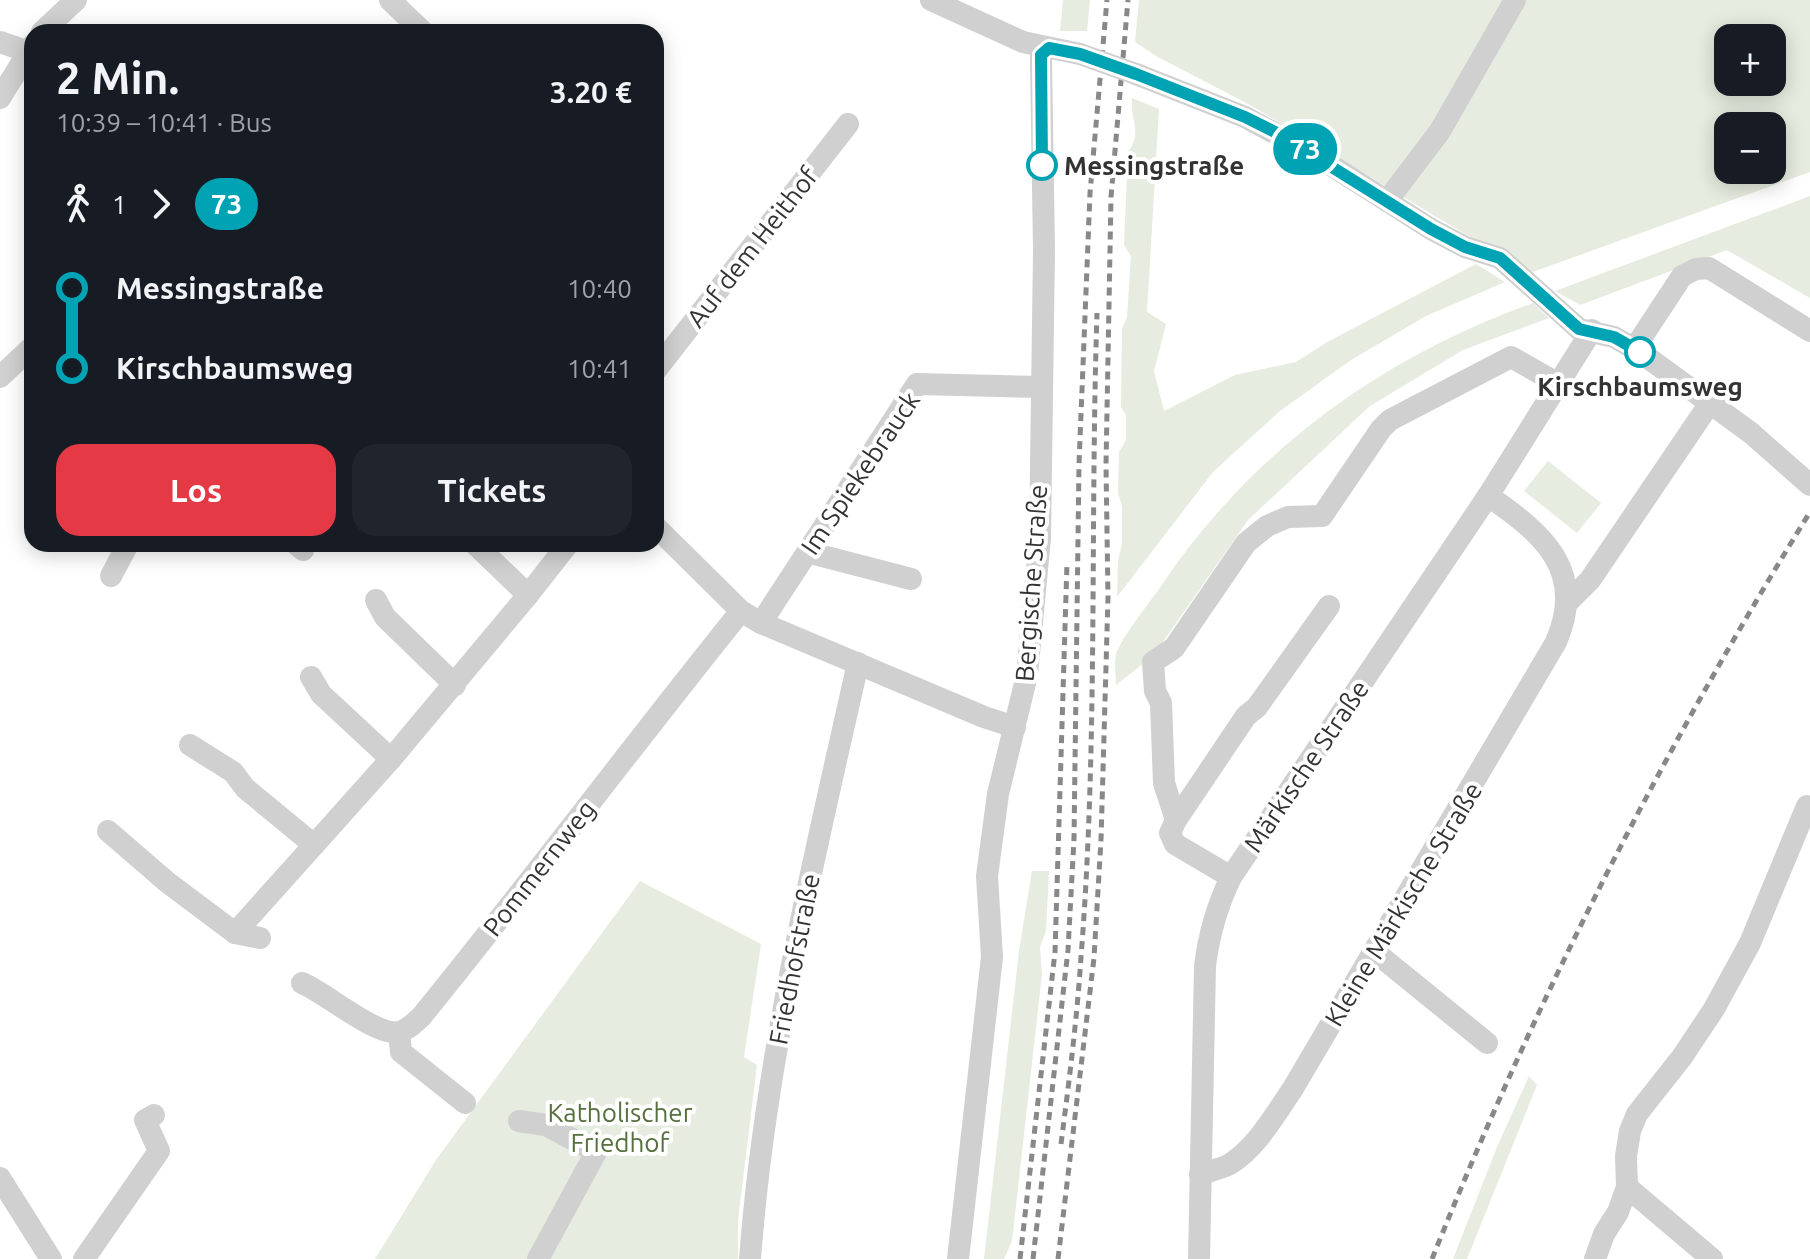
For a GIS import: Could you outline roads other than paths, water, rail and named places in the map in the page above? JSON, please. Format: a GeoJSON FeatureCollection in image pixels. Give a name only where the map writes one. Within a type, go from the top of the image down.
{"type":"FeatureCollection","features":[{"type":"Feature","properties":{"kind":"street"},"geometry":{"type":"LineString","coordinates":[[50,24],[76,0]]}},
{"type":"Feature","properties":{"kind":"street"},"geometry":{"type":"LineString","coordinates":[[390,0],[415,24]]}},
{"type":"Feature","properties":{"kind":"street"},"geometry":{"type":"LineString","coordinates":[[931,0],[1023,42],[1080,54],[1245,117],[1315,155],[1465,247],[1500,258],[1579,329],[1614,337],[1634,349],[1751,433],[1810,485]]}},
{"type":"Feature","properties":{"kind":"street"},"geometry":{"type":"LineString","coordinates":[[1387,201],[1440,131],[1515,0]]}},
{"type":"Feature","properties":{"kind":"street"},"geometry":{"type":"LineString","coordinates":[[0,42],[24,48]]}},
{"type":"Feature","properties":{"kind":"street","name":"Bergische Straße"},"geometry":{"type":"LineString","coordinates":[[958,1259],[992,957],[987,876],[998,794],[1027,675],[1040,538],[1044,251],[1041,55],[1049,48]]}},
{"type":"Feature","properties":{"kind":"street"},"geometry":{"type":"LineString","coordinates":[[0,98],[24,61]]}},
{"type":"Feature","properties":{"kind":"street","name":"Auf dem Heithof"},"geometry":{"type":"LineString","coordinates":[[664,360],[848,124]]}},
{"type":"Feature","properties":{"kind":"street"},"geometry":{"type":"LineString","coordinates":[[1634,349],[1682,276],[1696,269],[1709,268],[1810,331]]}},
{"type":"Feature","properties":{"kind":"street","name":"Märkische Straße"},"geometry":{"type":"LineString","coordinates":[[1199,1259],[1205,966],[1208,938],[1218,904],[1231,877],[1488,496],[1592,330]]}},
{"type":"Feature","properties":{"kind":"street"},"geometry":{"type":"LineString","coordinates":[[0,377],[24,354]]}},
{"type":"Feature","properties":{"kind":"street"},"geometry":{"type":"LineString","coordinates":[[1176,820],[1164,783],[1161,703],[1155,691],[1153,662],[1174,648],[1246,543],[1267,526],[1288,517],[1322,516],[1390,420],[1511,357],[1557,383]]}},
{"type":"Feature","properties":{"kind":"street","name":"Im Spiekebrauck"},"geometry":{"type":"LineString","coordinates":[[761,623],[917,384],[1041,387]]}},
{"type":"Feature","properties":{"kind":"street","name":"Kleine Märkische Straße"},"geometry":{"type":"LineString","coordinates":[[1568,602],[1590,580],[1710,403]]}},
{"type":"Feature","properties":{"kind":"street","name":"Kleine Märkische Straße"},"geometry":{"type":"LineString","coordinates":[[1200,1174],[1228,1165],[1263,1133],[1292,1090],[1565,622],[1568,602],[1560,565],[1550,549],[1516,515],[1488,496]]}},
{"type":"Feature","properties":{"kind":"street"},"geometry":{"type":"LineString","coordinates":[[664,535],[741,611],[761,623],[984,717],[1015,727]]}},
{"type":"Feature","properties":{"kind":"street"},"geometry":{"type":"LineString","coordinates":[[111,576],[124,552]]}},
{"type":"Feature","properties":{"kind":"street"},"geometry":{"type":"LineString","coordinates":[[483,552],[528,595]]}},
{"type":"Feature","properties":{"kind":"street"},"geometry":{"type":"LineString","coordinates":[[235,933],[455,685],[562,552]]}},
{"type":"Feature","properties":{"kind":"street"},"geometry":{"type":"LineString","coordinates":[[807,552],[911,579]]}},
{"type":"Feature","properties":{"kind":"street"},"geometry":{"type":"LineString","coordinates":[[376,600],[385,617],[455,685]]}},
{"type":"Feature","properties":{"kind":"street"},"geometry":{"type":"LineString","coordinates":[[1231,877],[1175,844],[1170,833],[1246,716],[1257,707],[1329,606]]}},
{"type":"Feature","properties":{"kind":"street","name":"Pommernweg"},"geometry":{"type":"LineString","coordinates":[[399,1032],[421,1017],[513,904],[638,738],[741,611]]}},
{"type":"Feature","properties":{"kind":"street","name":"Friedhofstraße"},"geometry":{"type":"LineString","coordinates":[[750,1259],[774,1058],[806,894],[858,663]]}},
{"type":"Feature","properties":{"kind":"street"},"geometry":{"type":"LineString","coordinates":[[311,677],[321,694],[391,759]]}},
{"type":"Feature","properties":{"kind":"street"},"geometry":{"type":"LineString","coordinates":[[190,745],[233,772],[245,788],[314,845]]}},
{"type":"Feature","properties":{"kind":"street"},"geometry":{"type":"LineString","coordinates":[[1595,1259],[1627,1187],[1626,1156],[1630,1131],[1637,1114],[1682,1057],[1714,1009],[1750,943],[1807,806]]}},
{"type":"Feature","properties":{"kind":"street"},"geometry":{"type":"LineString","coordinates":[[108,831],[235,933],[260,938]]}},
{"type":"Feature","properties":{"kind":"street"},"geometry":{"type":"LineString","coordinates":[[1375,952],[1487,1043]]}},
{"type":"Feature","properties":{"kind":"street"},"geometry":{"type":"LineString","coordinates":[[302,983],[320,991],[376,1029],[399,1032],[401,1052],[465,1103]]}},
{"type":"Feature","properties":{"kind":"street"},"geometry":{"type":"LineString","coordinates":[[84,1259],[159,1151],[145,1120],[154,1115]]}},
{"type":"Feature","properties":{"kind":"street"},"geometry":{"type":"LineString","coordinates":[[519,1121],[546,1125],[596,1152],[538,1259]]}},
{"type":"Feature","properties":{"kind":"street"},"geometry":{"type":"LineString","coordinates":[[0,1178],[51,1259]]}},
{"type":"Feature","properties":{"kind":"street"},"geometry":{"type":"LineString","coordinates":[[1627,1187],[1712,1259]]}},
{"type":"Feature","properties":{"kind":"railway"},"geometry":{"type":"LineString","coordinates":[[1033,1259],[1068,950],[1074,839],[1079,464],[1090,193],[1107,0]]}},
{"type":"Feature","properties":{"kind":"railway"},"geometry":{"type":"LineString","coordinates":[[1058,1259],[1094,958],[1101,840],[1108,597],[1106,465],[1111,197],[1128,0]]}},
{"type":"Feature","properties":{"kind":"railway"},"geometry":{"type":"LineString","coordinates":[[1061,1144],[1077,1004],[1090,796],[1097,313]]}},
{"type":"Feature","properties":{"kind":"railway"},"geometry":{"type":"LineString","coordinates":[[1432,1259],[1514,1066],[1605,877],[1704,693],[1810,512]]}},
{"type":"Feature","properties":{"kind":"railway"},"geometry":{"type":"LineString","coordinates":[[1020,1259],[1055,952],[1067,563]]}},
{"type":"Feature","properties":{"kind":"place","name":"Messingstraße"},"geometry":{"type":"Point","coordinates":[1042,165]}},
{"type":"Feature","properties":{"kind":"place","name":"Kirschbaumsweg"},"geometry":{"type":"Point","coordinates":[1640,352]}},
{"type":"Feature","properties":{"kind":"park label","name":"Katholischer Friedhof"},"geometry":{"type":"Point","coordinates":[620,1127]}}]}
